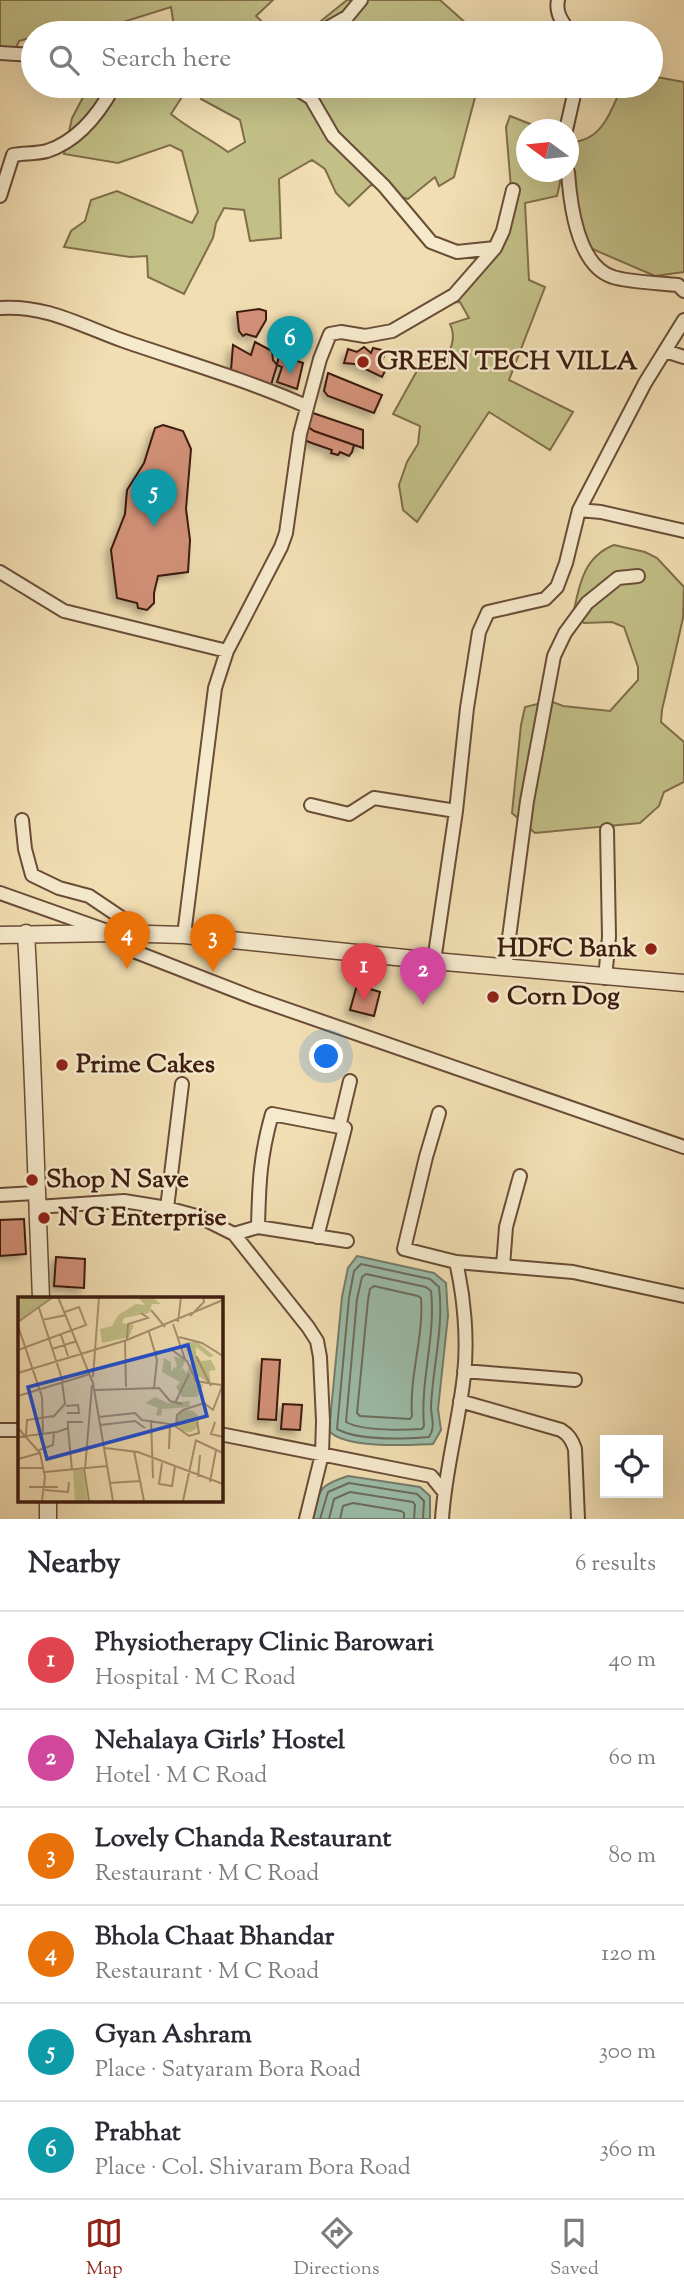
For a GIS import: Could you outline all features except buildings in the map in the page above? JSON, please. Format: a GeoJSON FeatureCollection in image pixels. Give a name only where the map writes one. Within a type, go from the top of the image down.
{"type":"FeatureCollection","features":[{"type":"Feature","properties":{"kind":"street"},"geometry":{"type":"LineString","coordinates":[[342,21],[361,0]]}},
{"type":"Feature","properties":{"kind":"street"},"geometry":{"type":"LineString","coordinates":[[558,0],[556,7],[562,21]]}},
{"type":"Feature","properties":{"kind":"street"},"geometry":{"type":"LineString","coordinates":[[0,53],[21,54]]}},
{"type":"Feature","properties":{"kind":"street"},"geometry":{"type":"LineString","coordinates":[[0,196],[2,182],[13,155],[46,151],[75,138],[107,98]]}},
{"type":"Feature","properties":{"kind":"street"},"geometry":{"type":"LineString","coordinates":[[312,98],[333,136],[384,186],[431,242],[457,252],[495,248]]}},
{"type":"Feature","properties":{"kind":"street"},"geometry":{"type":"LineString","coordinates":[[568,119],[573,98]]}},
{"type":"Feature","properties":{"kind":"street"},"geometry":{"type":"LineString","coordinates":[[568,182],[569,198],[579,238],[596,266],[612,277],[678,285],[684,291]]}},
{"type":"Feature","properties":{"kind":"street"},"geometry":{"type":"LineString","coordinates":[[184,935],[213,695],[227,651],[286,533],[300,433],[320,359],[330,334],[341,332],[365,336],[392,331],[454,295],[495,248],[512,203],[513,190]]}},
{"type":"Feature","properties":{"kind":"street"},"geometry":{"type":"LineString","coordinates":[[0,308],[60,315],[121,340],[212,370],[306,406]]}},
{"type":"Feature","properties":{"kind":"street"},"geometry":{"type":"LineString","coordinates":[[434,961],[479,632],[488,612],[545,599],[557,587],[579,510],[645,383],[684,320]]}},
{"type":"Feature","properties":{"kind":"street"},"geometry":{"type":"LineString","coordinates":[[665,351],[684,357]]}},
{"type":"Feature","properties":{"kind":"street"},"geometry":{"type":"LineString","coordinates":[[579,510],[601,512],[684,531]]}},
{"type":"Feature","properties":{"kind":"street"},"geometry":{"type":"LineString","coordinates":[[0,572],[64,611],[227,651]]}},
{"type":"Feature","properties":{"kind":"street"},"geometry":{"type":"LineString","coordinates":[[505,968],[527,802],[554,656],[565,633],[587,603],[618,578],[638,576]]}},
{"type":"Feature","properties":{"kind":"street"},"geometry":{"type":"LineString","coordinates":[[311,805],[349,814],[374,798],[456,811]]}},
{"type":"Feature","properties":{"kind":"street"},"geometry":{"type":"LineString","coordinates":[[22,820],[24,849],[32,876],[59,888],[89,896],[145,933]]}},
{"type":"Feature","properties":{"kind":"street"},"geometry":{"type":"LineString","coordinates":[[605,978],[609,937],[607,830]]}},
{"type":"Feature","properties":{"kind":"street"},"geometry":{"type":"LineString","coordinates":[[0,893],[113,933],[136,952],[242,994],[684,1147]]}},
{"type":"Feature","properties":{"kind":"street"},"geometry":{"type":"LineString","coordinates":[[26,933],[34,1074],[41,1297]]}},
{"type":"Feature","properties":{"kind":"street"},"geometry":{"type":"LineString","coordinates":[[0,935],[184,935],[605,978],[684,983]]}},
{"type":"Feature","properties":{"kind":"street"},"geometry":{"type":"LineString","coordinates":[[340,1127],[350,1081]]}},
{"type":"Feature","properties":{"kind":"street"},"geometry":{"type":"LineString","coordinates":[[167,1208],[182,1083]]}},
{"type":"Feature","properties":{"kind":"street"},"geometry":{"type":"LineString","coordinates":[[439,1113],[404,1249],[456,1262],[573,1272],[684,1296]]}},
{"type":"Feature","properties":{"kind":"street"},"geometry":{"type":"LineString","coordinates":[[258,1227],[262,1151],[272,1114],[345,1128],[317,1237]]}},
{"type":"Feature","properties":{"kind":"street"},"geometry":{"type":"LineString","coordinates":[[503,1266],[506,1227],[520,1176]]}},
{"type":"Feature","properties":{"kind":"street"},"geometry":{"type":"LineString","coordinates":[[0,1195],[36,1200],[124,1201],[167,1208],[200,1217],[234,1234],[317,1341],[323,1408],[322,1454],[306,1519]]}},
{"type":"Feature","properties":{"kind":"street"},"geometry":{"type":"LineString","coordinates":[[234,1234],[258,1227],[347,1241]]}},
{"type":"Feature","properties":{"kind":"street"},"geometry":{"type":"LineString","coordinates":[[442,1519],[448,1463],[464,1371],[463,1292],[456,1262]]}},
{"type":"Feature","properties":{"kind":"street"},"geometry":{"type":"LineString","coordinates":[[464,1371],[575,1380]]}},
{"type":"Feature","properties":{"kind":"street"},"geometry":{"type":"LineString","coordinates":[[460,1401],[568,1434],[575,1450],[578,1519]]}},
{"type":"Feature","properties":{"kind":"street"},"geometry":{"type":"LineString","coordinates":[[0,1430],[18,1430]]}},
{"type":"Feature","properties":{"kind":"street"},"geometry":{"type":"LineString","coordinates":[[222,1434],[431,1476],[444,1492]]}},
{"type":"Feature","properties":{"kind":"street"},"geometry":{"type":"LineString","coordinates":[[431,1476],[448,1463]]}},
{"type":"Feature","properties":{"kind":"shaded area"},"geometry":{"type":"Polygon","coordinates":[[[0,0],[273,0],[256,16],[261,21],[173,21],[171,7],[126,21],[21,21],[21,40],[16,48],[0,46],[0,0]]]}},
{"type":"Feature","properties":{"kind":"shaded area"},"geometry":{"type":"Polygon","coordinates":[[[347,0],[440,0],[464,21],[321,21],[347,0]]]}},
{"type":"Feature","properties":{"kind":"shaded area"},"geometry":{"type":"Polygon","coordinates":[[[663,78],[684,82],[684,272],[655,276],[590,248],[572,223],[571,182],[579,182],[579,141],[590,137],[604,123],[617,98],[663,98],[663,78]]]}},
{"type":"Feature","properties":{"kind":"shaded area"},"geometry":{"type":"Polygon","coordinates":[[[83,98],[181,98],[171,114],[228,152],[245,142],[240,120],[202,98],[475,98],[454,177],[439,186],[435,177],[408,199],[371,185],[349,206],[336,193],[325,169],[312,160],[279,179],[281,238],[250,241],[244,210],[224,208],[216,223],[213,238],[184,294],[148,277],[147,256],[130,257],[64,247],[71,231],[85,221],[91,200],[117,191],[192,223],[198,212],[182,151],[170,145],[118,163],[64,154],[72,118],[83,98]]]}},
{"type":"Feature","properties":{"kind":"shaded area"},"geometry":{"type":"Polygon","coordinates":[[[510,116],[518,119],[516,182],[560,183],[557,196],[525,203],[529,280],[545,287],[509,380],[573,412],[550,450],[489,412],[417,522],[403,510],[399,485],[407,462],[418,444],[420,426],[393,414],[418,369],[427,362],[444,364],[453,339],[450,324],[469,318],[460,302],[445,303],[484,270],[512,200],[506,127],[510,116]]]}},
{"type":"Feature","properties":{"kind":"shaded area"},"geometry":{"type":"Polygon","coordinates":[[[614,545],[645,552],[657,558],[684,587],[683,618],[661,722],[684,742],[684,782],[664,792],[659,806],[640,823],[535,833],[512,813],[525,707],[550,701],[563,706],[610,711],[638,680],[638,667],[624,627],[612,622],[584,623],[573,615],[580,583],[589,565],[595,557],[614,545]]]}},
{"type":"Feature","properties":{"kind":"water"},"geometry":{"type":"Polygon","coordinates":[[[357,1256],[434,1273],[446,1283],[448,1316],[438,1409],[441,1430],[433,1444],[363,1443],[337,1437],[329,1431],[342,1297],[348,1268],[357,1256]]]}},
{"type":"Feature","properties":{"kind":"water"},"geometry":{"type":"Polygon","coordinates":[[[348,1476],[420,1487],[430,1496],[430,1519],[313,1519],[319,1495],[325,1486],[348,1476]]]}},
{"type":"Feature","properties":{"kind":"place","name":"GREEN TECH VILLA"},"geometry":{"type":"Point","coordinates":[363,362]}},
{"type":"Feature","properties":{"kind":"place","name":"Prabhat"},"geometry":{"type":"Point","coordinates":[290,374]}},
{"type":"Feature","properties":{"kind":"place","name":"Gyan Ashram"},"geometry":{"type":"Point","coordinates":[154,527]}},
{"type":"Feature","properties":{"kind":"place","name":"HDFC Bank"},"geometry":{"type":"Point","coordinates":[651,949]}},
{"type":"Feature","properties":{"kind":"place","name":"Bhola Chaat Bhandar"},"geometry":{"type":"Point","coordinates":[127,969]}},
{"type":"Feature","properties":{"kind":"place","name":"Lovely Chanda Restaurant"},"geometry":{"type":"Point","coordinates":[213,972]}},
{"type":"Feature","properties":{"kind":"place","name":"Corn Dog"},"geometry":{"type":"Point","coordinates":[493,997]}},
{"type":"Feature","properties":{"kind":"place","name":"Physiotherapy Clinic Barowari"},"geometry":{"type":"Point","coordinates":[364,1001]}},
{"type":"Feature","properties":{"kind":"place","name":"Nehalaya Girls' Hostel"},"geometry":{"type":"Point","coordinates":[423,1005]}},
{"type":"Feature","properties":{"kind":"place","name":"Prime Cakes"},"geometry":{"type":"Point","coordinates":[62,1065]}},
{"type":"Feature","properties":{"kind":"place","name":"Shop N Save"},"geometry":{"type":"Point","coordinates":[32,1180]}},
{"type":"Feature","properties":{"kind":"place","name":"N G Enterprise"},"geometry":{"type":"Point","coordinates":[44,1218]}}]}
